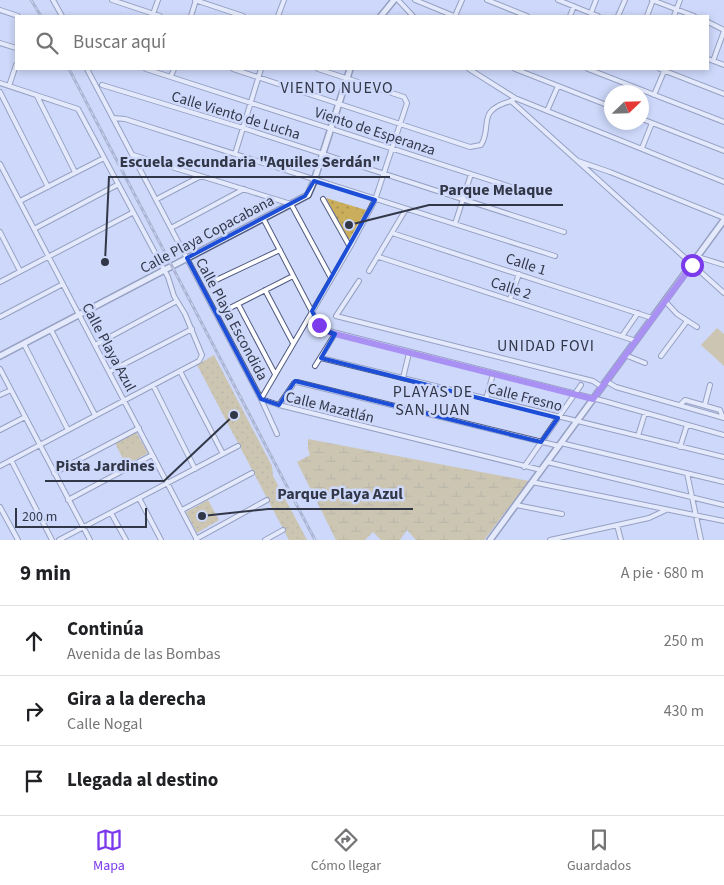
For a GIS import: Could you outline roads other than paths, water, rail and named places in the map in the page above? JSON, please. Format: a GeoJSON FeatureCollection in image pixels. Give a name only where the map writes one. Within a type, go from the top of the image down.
{"type":"FeatureCollection","features":[{"type":"Feature","properties":{"kind":"street"},"geometry":{"type":"LineString","coordinates":[[53,0],[61,15]]}},
{"type":"Feature","properties":{"kind":"street"},"geometry":{"type":"LineString","coordinates":[[112,0],[156,15]]}},
{"type":"Feature","properties":{"kind":"street"},"geometry":{"type":"LineString","coordinates":[[127,5],[129,0]]}},
{"type":"Feature","properties":{"kind":"street"},"geometry":{"type":"LineString","coordinates":[[153,14],[158,0]]}},
{"type":"Feature","properties":{"kind":"street"},"geometry":{"type":"LineString","coordinates":[[191,15],[195,0],[240,15]]}},
{"type":"Feature","properties":{"kind":"street"},"geometry":{"type":"LineString","coordinates":[[277,0],[283,1],[278,15]]}},
{"type":"Feature","properties":{"kind":"street"},"geometry":{"type":"LineString","coordinates":[[382,15],[394,0]]}},
{"type":"Feature","properties":{"kind":"street"},"geometry":{"type":"LineString","coordinates":[[398,0],[412,15]]}},
{"type":"Feature","properties":{"kind":"street"},"geometry":{"type":"LineString","coordinates":[[415,0],[452,15]]}},
{"type":"Feature","properties":{"kind":"street"},"geometry":{"type":"LineString","coordinates":[[454,15],[462,0]]}},
{"type":"Feature","properties":{"kind":"street"},"geometry":{"type":"LineString","coordinates":[[487,0],[524,15]]}},
{"type":"Feature","properties":{"kind":"street"},"geometry":{"type":"LineString","coordinates":[[558,0],[596,15]]}},
{"type":"Feature","properties":{"kind":"street"},"geometry":{"type":"LineString","coordinates":[[591,13],[596,0]]}},
{"type":"Feature","properties":{"kind":"street"},"geometry":{"type":"LineString","coordinates":[[618,15],[625,0]]}},
{"type":"Feature","properties":{"kind":"street"},"geometry":{"type":"LineString","coordinates":[[647,15],[653,0],[691,15]]}},
{"type":"Feature","properties":{"kind":"street"},"geometry":{"type":"LineString","coordinates":[[674,15],[680,0]]}},
{"type":"Feature","properties":{"kind":"street"},"geometry":{"type":"LineString","coordinates":[[570,15],[574,6]]}},
{"type":"Feature","properties":{"kind":"street"},"geometry":{"type":"LineString","coordinates":[[0,10],[15,15]]}},
{"type":"Feature","properties":{"kind":"street"},"geometry":{"type":"LineString","coordinates":[[709,22],[724,30],[713,61]]}},
{"type":"Feature","properties":{"kind":"street"},"geometry":{"type":"LineString","coordinates":[[0,43],[15,48]]}},
{"type":"Feature","properties":{"kind":"street"},"geometry":{"type":"LineString","coordinates":[[709,59],[724,65]]}},
{"type":"Feature","properties":{"kind":"street"},"geometry":{"type":"LineString","coordinates":[[9,86],[15,68]]}},
{"type":"Feature","properties":{"kind":"street","name":"Calle Playa Escondida"},"geometry":{"type":"LineString","coordinates":[[89,70],[261,398],[277,434]]}},
{"type":"Feature","properties":{"kind":"street","name":"Viento de Esperanza"},"geometry":{"type":"LineString","coordinates":[[150,70],[512,187]]}},
{"type":"Feature","properties":{"kind":"street"},"geometry":{"type":"LineString","coordinates":[[171,76],[174,70]]}},
{"type":"Feature","properties":{"kind":"street"},"geometry":{"type":"LineString","coordinates":[[236,70],[470,147],[481,146],[484,141],[485,125],[495,108],[513,99],[642,148],[724,182]]}},
{"type":"Feature","properties":{"kind":"street"},"geometry":{"type":"LineString","coordinates":[[235,154],[261,70]]}},
{"type":"Feature","properties":{"kind":"street"},"geometry":{"type":"LineString","coordinates":[[261,398],[350,247],[374,200],[400,123],[406,99],[321,70]]}},
{"type":"Feature","properties":{"kind":"street","name":"Calle Playa Copacabana"},"geometry":{"type":"LineString","coordinates":[[0,356],[308,194],[314,181],[350,70]]}},
{"type":"Feature","properties":{"kind":"street"},"geometry":{"type":"LineString","coordinates":[[470,70],[513,99],[576,160],[724,293]]}},
{"type":"Feature","properties":{"kind":"street"},"geometry":{"type":"LineString","coordinates":[[518,70],[604,104]]}},
{"type":"Feature","properties":{"kind":"street"},"geometry":{"type":"LineString","coordinates":[[591,70],[724,122]]}},
{"type":"Feature","properties":{"kind":"street"},"geometry":{"type":"LineString","coordinates":[[654,95],[663,70]]}},
{"type":"Feature","properties":{"kind":"street"},"geometry":{"type":"LineString","coordinates":[[665,70],[724,94]]}},
{"type":"Feature","properties":{"kind":"street"},"geometry":{"type":"LineString","coordinates":[[0,83],[78,109],[164,271],[192,329],[202,355],[198,361],[180,371],[0,466]]}},
{"type":"Feature","properties":{"kind":"street","name":"Calle Viento de Lucha"},"geometry":{"type":"LineString","coordinates":[[102,85],[243,128],[564,232]]}},
{"type":"Feature","properties":{"kind":"street"},"geometry":{"type":"LineString","coordinates":[[547,111],[558,86]]}},
{"type":"Feature","properties":{"kind":"street"},"geometry":{"type":"LineString","coordinates":[[0,92],[48,187]]}},
{"type":"Feature","properties":{"kind":"street"},"geometry":{"type":"LineString","coordinates":[[37,95],[76,172]]}},
{"type":"Feature","properties":{"kind":"street"},"geometry":{"type":"LineString","coordinates":[[113,118],[125,119],[314,181],[555,256]]}},
{"type":"Feature","properties":{"kind":"street"},"geometry":{"type":"LineString","coordinates":[[649,122],[724,151]]}},
{"type":"Feature","properties":{"kind":"street"},"geometry":{"type":"LineString","coordinates":[[642,148],[652,123]]}},
{"type":"Feature","properties":{"kind":"street"},"geometry":{"type":"LineString","coordinates":[[133,155],[291,204],[332,278]]}},
{"type":"Feature","properties":{"kind":"street"},"geometry":{"type":"LineString","coordinates":[[20,202],[104,158]]}},
{"type":"Feature","properties":{"kind":"street"},"geometry":{"type":"LineString","coordinates":[[490,540],[724,219],[576,160]]}},
{"type":"Feature","properties":{"kind":"street","name":"Calle Playa Azul"},"geometry":{"type":"LineString","coordinates":[[0,164],[197,539]]}},
{"type":"Feature","properties":{"kind":"street"},"geometry":{"type":"LineString","coordinates":[[0,177],[6,174]]}},
{"type":"Feature","properties":{"kind":"street"},"geometry":{"type":"LineString","coordinates":[[455,224],[471,174]]}},
{"type":"Feature","properties":{"kind":"street"},"geometry":{"type":"LineString","coordinates":[[157,199],[201,176]]}},
{"type":"Feature","properties":{"kind":"street"},"geometry":{"type":"LineString","coordinates":[[34,229],[117,185]]}},
{"type":"Feature","properties":{"kind":"street"},"geometry":{"type":"LineString","coordinates":[[172,228],[244,189]]}},
{"type":"Feature","properties":{"kind":"street"},"geometry":{"type":"LineString","coordinates":[[323,199],[350,247]]}},
{"type":"Feature","properties":{"kind":"street"},"geometry":{"type":"LineString","coordinates":[[369,271],[406,209]]}},
{"type":"Feature","properties":{"kind":"street"},"geometry":{"type":"LineString","coordinates":[[0,282],[132,213]]}},
{"type":"Feature","properties":{"kind":"street"},"geometry":{"type":"LineString","coordinates":[[263,218],[321,329],[724,435]]}},
{"type":"Feature","properties":{"kind":"street"},"geometry":{"type":"LineString","coordinates":[[0,232],[20,271]]}},
{"type":"Feature","properties":{"kind":"street","name":"Calle 1"},"geometry":{"type":"LineString","coordinates":[[392,233],[652,318]]}},
{"type":"Feature","properties":{"kind":"street"},"geometry":{"type":"LineString","coordinates":[[212,282],[280,250]]}},
{"type":"Feature","properties":{"kind":"street","name":"Calle 2"},"geometry":{"type":"LineString","coordinates":[[379,257],[636,341]]}},
{"type":"Feature","properties":{"kind":"street"},"geometry":{"type":"LineString","coordinates":[[698,257],[724,266]]}},
{"type":"Feature","properties":{"kind":"street"},"geometry":{"type":"LineString","coordinates":[[510,299],[519,274]]}},
{"type":"Feature","properties":{"kind":"street"},"geometry":{"type":"LineString","coordinates":[[226,310],[294,276]]}},
{"type":"Feature","properties":{"kind":"street"},"geometry":{"type":"LineString","coordinates":[[359,281],[336,316],[593,381],[602,387]]}},
{"type":"Feature","properties":{"kind":"street"},"geometry":{"type":"LineString","coordinates":[[0,317],[63,284]]}},
{"type":"Feature","properties":{"kind":"street"},"geometry":{"type":"LineString","coordinates":[[265,290],[293,343]]}},
{"type":"Feature","properties":{"kind":"street"},"geometry":{"type":"LineString","coordinates":[[95,345],[177,301]]}},
{"type":"Feature","properties":{"kind":"street"},"geometry":{"type":"LineString","coordinates":[[665,301],[687,322],[697,327]]}},
{"type":"Feature","properties":{"kind":"street"},"geometry":{"type":"LineString","coordinates":[[238,304],[275,374]]}},
{"type":"Feature","properties":{"kind":"street"},"geometry":{"type":"LineString","coordinates":[[622,336],[638,313]]}},
{"type":"Feature","properties":{"kind":"street"},"geometry":{"type":"LineString","coordinates":[[661,356],[687,322]]}},
{"type":"Feature","properties":{"kind":"street"},"geometry":{"type":"LineString","coordinates":[[109,372],[192,329]]}},
{"type":"Feature","properties":{"kind":"street"},"geometry":{"type":"LineString","coordinates":[[51,330],[95,415]]}},
{"type":"Feature","properties":{"kind":"street"},"geometry":{"type":"LineString","coordinates":[[315,366],[335,334]]}},
{"type":"Feature","properties":{"kind":"street"},"geometry":{"type":"LineString","coordinates":[[24,344],[68,430]]}},
{"type":"Feature","properties":{"kind":"street"},"geometry":{"type":"LineString","coordinates":[[403,378],[410,353]]}},
{"type":"Feature","properties":{"kind":"street"},"geometry":{"type":"LineString","coordinates":[[624,356],[645,363]]}},
{"type":"Feature","properties":{"kind":"street","name":"Calle Fresno"},"geometry":{"type":"LineString","coordinates":[[320,358],[558,418],[724,457]]}},
{"type":"Feature","properties":{"kind":"street"},"geometry":{"type":"LineString","coordinates":[[0,370],[90,540]]}},
{"type":"Feature","properties":{"kind":"street"},"geometry":{"type":"LineString","coordinates":[[180,371],[223,454]]}},
{"type":"Feature","properties":{"kind":"street"},"geometry":{"type":"LineString","coordinates":[[486,399],[493,374]]}},
{"type":"Feature","properties":{"kind":"street"},"geometry":{"type":"LineString","coordinates":[[606,381],[616,387],[723,418]]}},
{"type":"Feature","properties":{"kind":"street"},"geometry":{"type":"LineString","coordinates":[[279,406],[294,383],[297,382],[541,442],[724,482]]}},
{"type":"Feature","properties":{"kind":"street"},"geometry":{"type":"LineString","coordinates":[[153,385],[196,469]]}},
{"type":"Feature","properties":{"kind":"street"},"geometry":{"type":"LineString","coordinates":[[524,467],[581,385]]}},
{"type":"Feature","properties":{"kind":"street"},"geometry":{"type":"LineString","coordinates":[[705,404],[710,385]]}},
{"type":"Feature","properties":{"kind":"street"},"geometry":{"type":"LineString","coordinates":[[0,396],[11,390]]}},
{"type":"Feature","properties":{"kind":"street","name":"Calle Mazatlán"},"geometry":{"type":"LineString","coordinates":[[261,398],[279,406],[541,470]]}},
{"type":"Feature","properties":{"kind":"street"},"geometry":{"type":"LineString","coordinates":[[680,405],[685,400],[705,404],[720,410],[723,418]]}},
{"type":"Feature","properties":{"kind":"street"},"geometry":{"type":"LineString","coordinates":[[638,436],[645,413]]}},
{"type":"Feature","properties":{"kind":"street"},"geometry":{"type":"LineString","coordinates":[[0,430],[25,417]]}},
{"type":"Feature","properties":{"kind":"street"},"geometry":{"type":"LineString","coordinates":[[680,446],[687,425]]}},
{"type":"Feature","properties":{"kind":"street"},"geometry":{"type":"LineString","coordinates":[[54,472],[139,428]]}},
{"type":"Feature","properties":{"kind":"street"},"geometry":{"type":"LineString","coordinates":[[59,540],[238,446]]}},
{"type":"Feature","properties":{"kind":"street"},"geometry":{"type":"LineString","coordinates":[[68,500],[152,455]]}},
{"type":"Feature","properties":{"kind":"street"},"geometry":{"type":"LineString","coordinates":[[11,460],[52,540]]}},
{"type":"Feature","properties":{"kind":"street"},"geometry":{"type":"LineString","coordinates":[[547,462],[724,505]]}},
{"type":"Feature","properties":{"kind":"street"},"geometry":{"type":"LineString","coordinates":[[182,510],[252,473]]}},
{"type":"Feature","properties":{"kind":"street"},"geometry":{"type":"LineString","coordinates":[[687,473],[701,540]]}},
{"type":"Feature","properties":{"kind":"street"},"geometry":{"type":"LineString","coordinates":[[532,482],[724,521]]}},
{"type":"Feature","properties":{"kind":"street"},"geometry":{"type":"LineString","coordinates":[[139,498],[161,540]]}},
{"type":"Feature","properties":{"kind":"street"},"geometry":{"type":"LineString","coordinates":[[197,539],[267,500]]}},
{"type":"Feature","properties":{"kind":"street"},"geometry":{"type":"LineString","coordinates":[[516,505],[562,514]]}},
{"type":"Feature","properties":{"kind":"street"},"geometry":{"type":"LineString","coordinates":[[0,507],[18,540]]}},
{"type":"Feature","properties":{"kind":"street"},"geometry":{"type":"LineString","coordinates":[[550,540],[649,518],[666,510]]}},
{"type":"Feature","properties":{"kind":"street"},"geometry":{"type":"LineString","coordinates":[[111,512],[126,540]]}},
{"type":"Feature","properties":{"kind":"street"},"geometry":{"type":"LineString","coordinates":[[617,525],[620,540]]}},
{"type":"Feature","properties":{"kind":"street"},"geometry":{"type":"LineString","coordinates":[[265,540],[283,530]]}},
{"type":"Feature","properties":{"kind":"railway"},"geometry":{"type":"LineString","coordinates":[[31,0],[40,15]]}},
{"type":"Feature","properties":{"kind":"railway"},"geometry":{"type":"LineString","coordinates":[[70,70],[315,540]]}},
{"type":"Feature","properties":{"kind":"place","name":"Parque Melaque"},"geometry":{"type":"Point","coordinates":[349,225]}},
{"type":"Feature","properties":{"kind":"place","name":"Escuela Secundaria \"Aquiles Serdán\""},"geometry":{"type":"Point","coordinates":[105,262]}},
{"type":"Feature","properties":{"kind":"place","name":"Pista Jardines"},"geometry":{"type":"Point","coordinates":[234,415]}},
{"type":"Feature","properties":{"kind":"place","name":"Parque Playa Azul"},"geometry":{"type":"Point","coordinates":[202,516]}},
{"type":"Feature","properties":{"kind":"district","name":"VIENTO NUEVO"},"geometry":{"type":"Point","coordinates":[337,87]}},
{"type":"Feature","properties":{"kind":"district","name":"UNIDAD FOVI"},"geometry":{"type":"Point","coordinates":[546,345]}},
{"type":"Feature","properties":{"kind":"district","name":"PLAYAS DE SAN JUAN"},"geometry":{"type":"Point","coordinates":[433,400]}}]}
